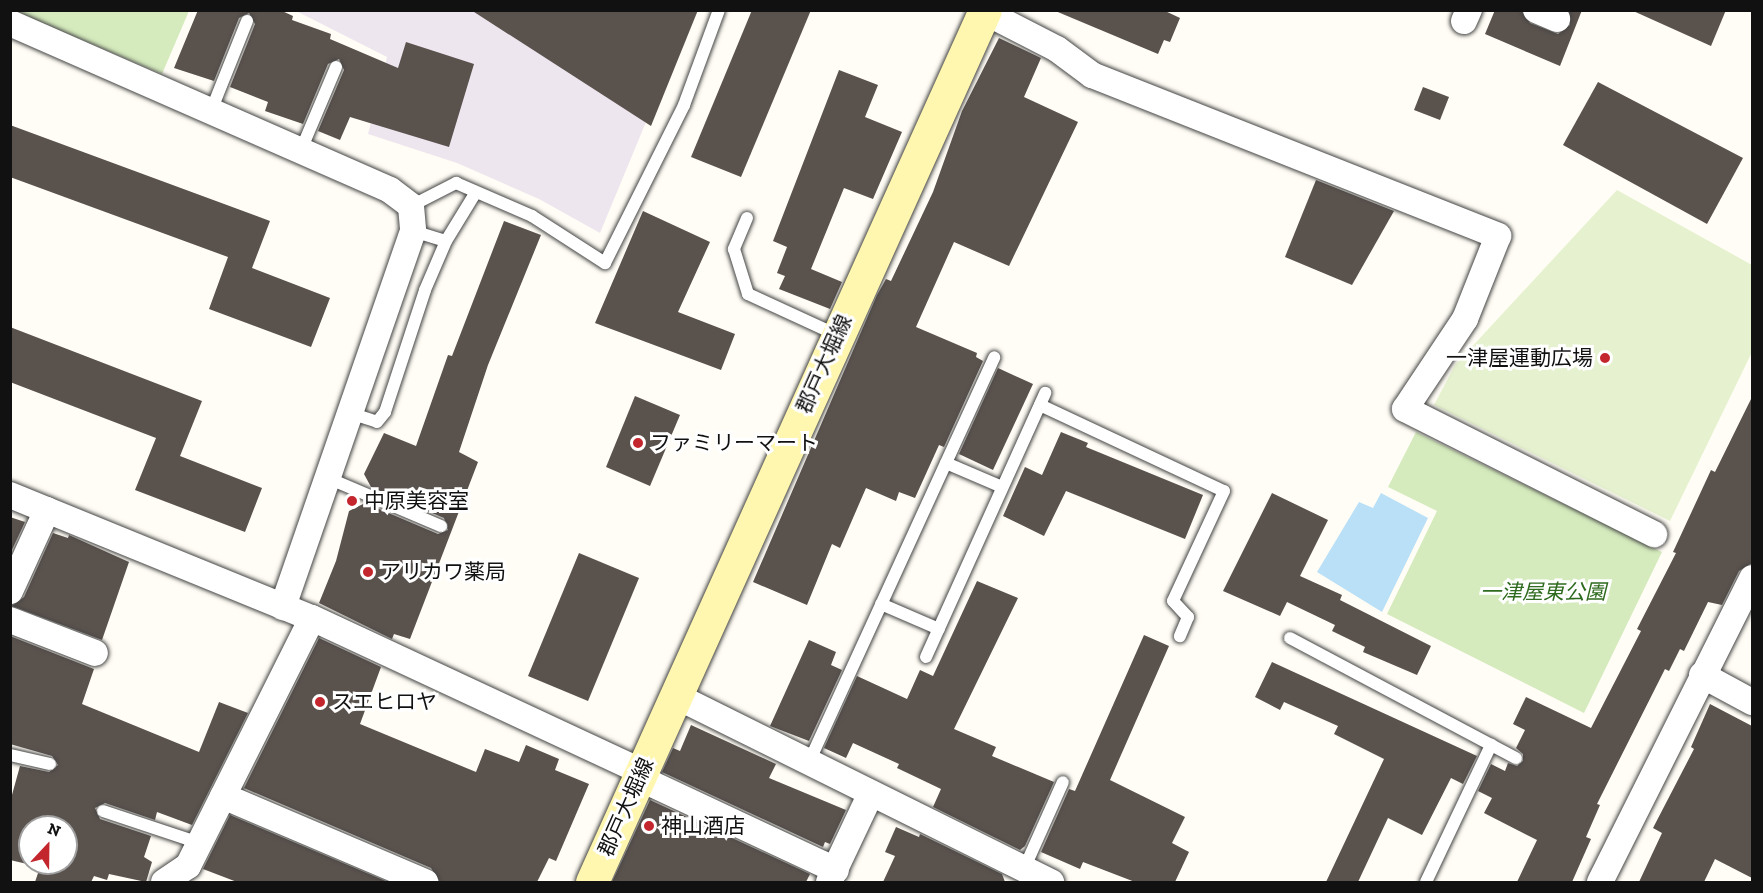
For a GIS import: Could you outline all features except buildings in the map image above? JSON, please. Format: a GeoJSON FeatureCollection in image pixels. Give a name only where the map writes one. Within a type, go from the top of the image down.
{"type":"FeatureCollection","features":[{"type":"Feature","properties":{"kind":"main road","name":"郡戸大堀線"},"geometry":{"type":"LineString","coordinates":[[592,882],[837,334],[985,11]]}},
{"type":"Feature","properties":{"kind":"street"},"geometry":{"type":"LineString","coordinates":[[985,11],[1057,49],[1092,75],[1498,236],[1464,320],[1405,409],[1654,534]]}},
{"type":"Feature","properties":{"kind":"street"},"geometry":{"type":"LineString","coordinates":[[10,23],[390,189],[412,218],[350,413],[284,607]]}},
{"type":"Feature","properties":{"kind":"street"},"geometry":{"type":"LineString","coordinates":[[10,495],[312,618],[642,772],[652,784],[833,876],[871,793]]}},
{"type":"Feature","properties":{"kind":"street"},"geometry":{"type":"LineString","coordinates":[[10,591],[47,510]]}},
{"type":"Feature","properties":{"kind":"street"},"geometry":{"type":"LineString","coordinates":[[1600,882],[1701,675],[1752,578]]}},
{"type":"Feature","properties":{"kind":"street"},"geometry":{"type":"LineString","coordinates":[[164,882],[188,867],[312,618]]}},
{"type":"Feature","properties":{"kind":"street"},"geometry":{"type":"LineString","coordinates":[[10,620],[95,653]]}},
{"type":"Feature","properties":{"kind":"street"},"geometry":{"type":"LineString","coordinates":[[1701,675],[1752,702]]}},
{"type":"Feature","properties":{"kind":"street"},"geometry":{"type":"LineString","coordinates":[[675,696],[871,793],[1020,876],[1051,882]]}},
{"type":"Feature","properties":{"kind":"street"},"geometry":{"type":"LineString","coordinates":[[224,796],[425,882]]}},
{"type":"Feature","properties":{"kind":"lane"},"geometry":{"type":"LineString","coordinates":[[446,241],[412,218],[456,183],[532,216],[605,263],[684,105],[719,10]]}},
{"type":"Feature","properties":{"kind":"lane"},"geometry":{"type":"LineString","coordinates":[[211,111],[247,21]]}},
{"type":"Feature","properties":{"kind":"lane"},"geometry":{"type":"LineString","coordinates":[[301,150],[336,67]]}},
{"type":"Feature","properties":{"kind":"lane"},"geometry":{"type":"LineString","coordinates":[[350,413],[376,422],[386,412],[425,290],[446,241],[476,192]]}},
{"type":"Feature","properties":{"kind":"lane"},"geometry":{"type":"LineString","coordinates":[[747,218],[734,249],[748,294],[837,334]]}},
{"type":"Feature","properties":{"kind":"lane"},"geometry":{"type":"LineString","coordinates":[[809,762],[994,357]]}},
{"type":"Feature","properties":{"kind":"lane"},"geometry":{"type":"LineString","coordinates":[[926,657],[1042,399],[1224,491],[1173,602],[1188,617],[1180,636]]}},
{"type":"Feature","properties":{"kind":"lane"},"geometry":{"type":"LineString","coordinates":[[946,463],[1002,487]]}},
{"type":"Feature","properties":{"kind":"lane"},"geometry":{"type":"LineString","coordinates":[[328,478],[441,526]]}},
{"type":"Feature","properties":{"kind":"lane"},"geometry":{"type":"LineString","coordinates":[[881,604],[939,629]]}},
{"type":"Feature","properties":{"kind":"lane"},"geometry":{"type":"LineString","coordinates":[[1290,638],[1516,758]]}},
{"type":"Feature","properties":{"kind":"lane"},"geometry":{"type":"LineString","coordinates":[[1426,882],[1491,745]]}},
{"type":"Feature","properties":{"kind":"lane"},"geometry":{"type":"LineString","coordinates":[[10,755],[50,764]]}},
{"type":"Feature","properties":{"kind":"lane"},"geometry":{"type":"LineString","coordinates":[[1020,876],[1063,782]]}},
{"type":"Feature","properties":{"kind":"lane"},"geometry":{"type":"LineString","coordinates":[[103,811],[200,843]]}},
{"type":"Feature","properties":{"kind":"shaded area"},"geometry":{"type":"Polygon","coordinates":[[[296,11],[692,11],[600,233],[539,199],[457,163],[368,134],[387,57],[296,11]]]}},
{"type":"Feature","properties":{"kind":"green space"},"geometry":{"type":"Polygon","coordinates":[[[15,11],[189,11],[162,74],[15,11]]]}},
{"type":"Feature","properties":{"kind":"green space","name":"一津屋運動広場"},"geometry":{"type":"Polygon","coordinates":[[[1617,190],[1752,265],[1752,352],[1670,521],[1434,405],[1455,365],[1617,190]]]}},
{"type":"Feature","properties":{"kind":"green space","name":"一津屋東公園"},"geometry":{"type":"Polygon","coordinates":[[[1416,432],[1662,552],[1584,713],[1387,614],[1437,511],[1388,487],[1416,432]]]}},
{"type":"Feature","properties":{"kind":"water"},"geometry":{"type":"Polygon","coordinates":[[[1381,493],[1428,518],[1382,612],[1317,572],[1359,502],[1373,508],[1381,493]]]}},
{"type":"Feature","properties":{"kind":"place","name":"一津屋運動広場"},"geometry":{"type":"Point","coordinates":[1605,358]}},
{"type":"Feature","properties":{"kind":"place","name":"ファミリーマート"},"geometry":{"type":"Point","coordinates":[638,443]}},
{"type":"Feature","properties":{"kind":"place","name":"中原美容室"},"geometry":{"type":"Point","coordinates":[352,501]}},
{"type":"Feature","properties":{"kind":"place","name":"アリカワ薬局"},"geometry":{"type":"Point","coordinates":[368,572]}},
{"type":"Feature","properties":{"kind":"place","name":"スエヒロヤ"},"geometry":{"type":"Point","coordinates":[320,702]}},
{"type":"Feature","properties":{"kind":"place","name":"神山酒店"},"geometry":{"type":"Point","coordinates":[649,826]}}]}
